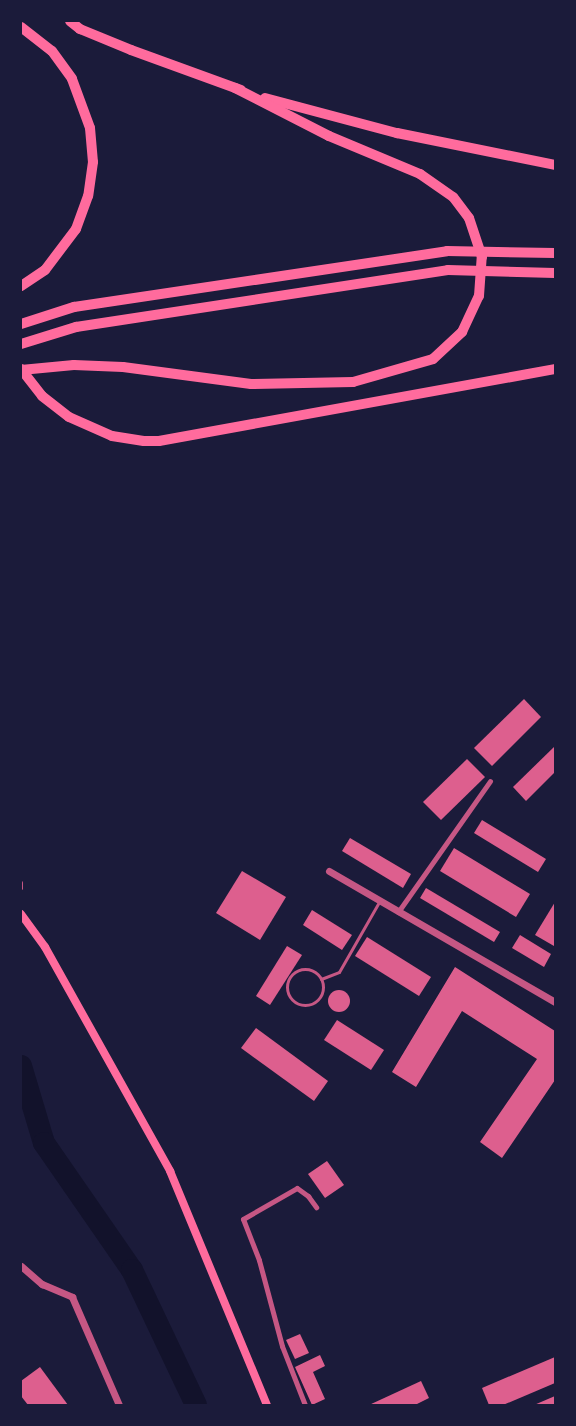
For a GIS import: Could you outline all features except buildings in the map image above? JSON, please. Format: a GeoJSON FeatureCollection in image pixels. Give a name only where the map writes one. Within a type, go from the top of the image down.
{"type":"FeatureCollection","features":[{"type":"Feature","properties":{"kind":"highway"},"geometry":{"type":"LineString","coordinates":[[70,21],[80,29],[131,50],[235,88],[397,133],[552,165]]}},
{"type":"Feature","properties":{"kind":"highway"},"geometry":{"type":"LineString","coordinates":[[21,27],[52,51],[72,79],[86,111],[92,145],[91,179],[79,221],[57,257],[26,284]]}},
{"type":"Feature","properties":{"kind":"highway"},"geometry":{"type":"LineString","coordinates":[[21,370],[74,365],[123,367],[251,384],[353,382],[433,359],[454,343],[470,321],[479,296],[482,256],[472,224],[453,197],[420,174],[328,136],[235,88]]}},
{"type":"Feature","properties":{"kind":"highway"},"geometry":{"type":"LineString","coordinates":[[21,324],[74,307],[447,251],[555,254]]}},
{"type":"Feature","properties":{"kind":"highway"},"geometry":{"type":"LineString","coordinates":[[21,344],[76,327],[448,270],[555,273]]}},
{"type":"Feature","properties":{"kind":"highway"},"geometry":{"type":"LineString","coordinates":[[21,370],[42,396],[69,417],[105,434],[144,441],[159,441],[555,369]]}},
{"type":"Feature","properties":{"kind":"main road"},"geometry":{"type":"LineString","coordinates":[[21,914],[45,947],[170,1171],[267,1405]]}},
{"type":"Feature","properties":{"kind":"street"},"geometry":{"type":"LineString","coordinates":[[398,912],[490,781]]}},
{"type":"Feature","properties":{"kind":"street"},"geometry":{"type":"LineString","coordinates":[[328,872],[555,1002]]}},
{"type":"Feature","properties":{"kind":"street"},"geometry":{"type":"LineString","coordinates":[[305,1405],[282,1346],[259,1260],[243,1219],[297,1188],[308,1196],[316,1207]]}},
{"type":"Feature","properties":{"kind":"street"},"geometry":{"type":"LineString","coordinates":[[21,1266],[42,1284],[72,1297],[119,1405]]}},
{"type":"Feature","properties":{"kind":"lane"},"geometry":{"type":"LineString","coordinates":[[21,882],[21,888]]}},
{"type":"Feature","properties":{"kind":"lane"},"geometry":{"type":"LineString","coordinates":[[321,979],[339,972],[380,901]]}},
{"type":"Feature","properties":{"kind":"lane"},"geometry":{"type":"LineString","coordinates":[[297,971],[314,971],[321,979],[323,990],[313,1004],[301,1005],[288,995],[289,978],[297,971]]}},
{"type":"Feature","properties":{"kind":"waterway"},"geometry":{"type":"LineString","coordinates":[[21,1066],[44,1143],[132,1270],[196,1405]]}}]}
